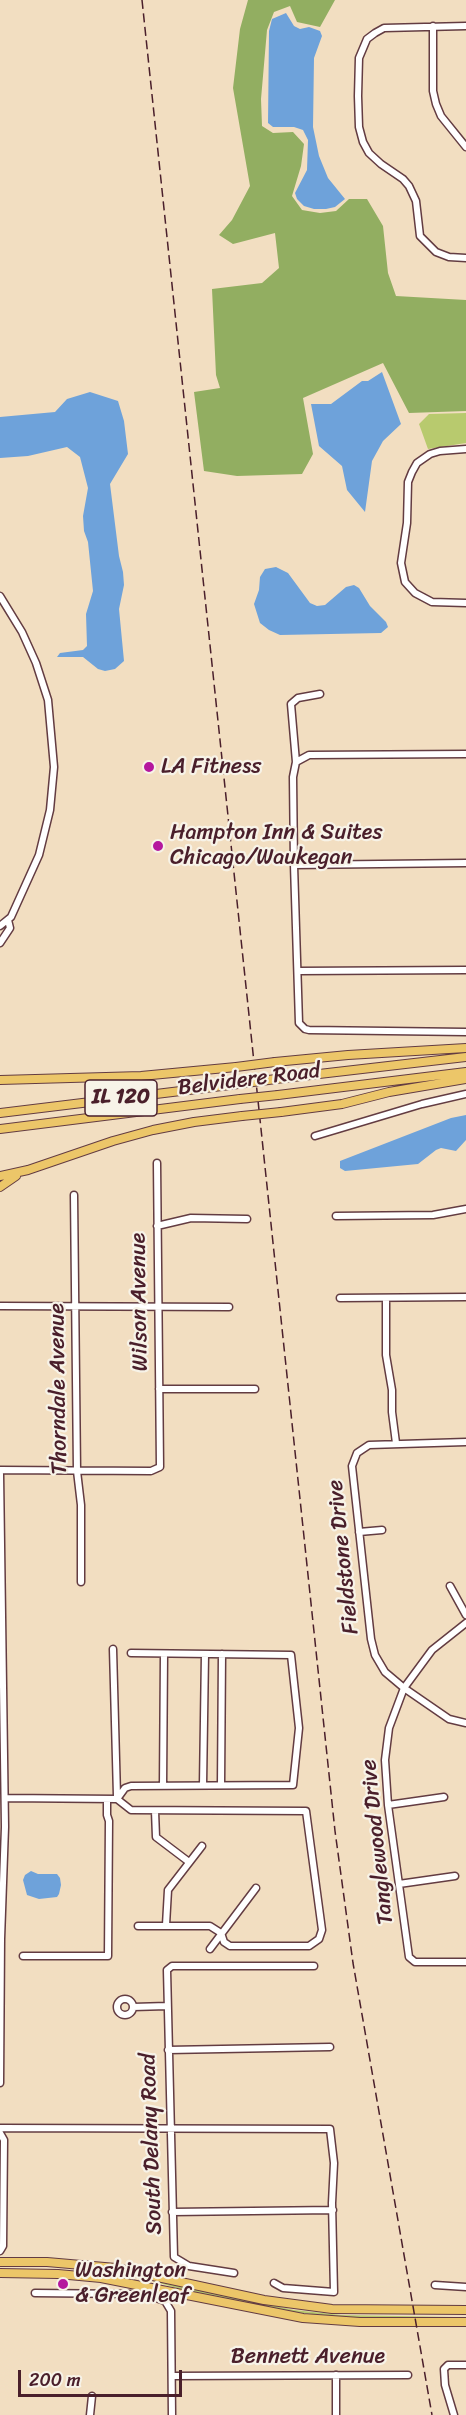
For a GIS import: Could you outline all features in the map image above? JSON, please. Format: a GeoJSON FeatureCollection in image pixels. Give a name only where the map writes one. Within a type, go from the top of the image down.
{"type":"FeatureCollection","features":[{"type":"Feature","properties":{"kind":"main road"},"geometry":{"type":"LineString","coordinates":[[0,1080],[131,1077],[328,1056],[466,1048]]}},
{"type":"Feature","properties":{"kind":"main road","name":"Belvidere Road"},"geometry":{"type":"LineString","coordinates":[[2,1113],[466,1057]]}},
{"type":"Feature","properties":{"kind":"main road","name":"Belvidere Road"},"geometry":{"type":"LineString","coordinates":[[3,1130],[466,1072]]}},
{"type":"Feature","properties":{"kind":"main road"},"geometry":{"type":"LineString","coordinates":[[0,1075],[21,1080]]}},
{"type":"Feature","properties":{"kind":"main road"},"geometry":{"type":"LineString","coordinates":[[0,1176],[23,1172],[113,1141],[153,1130],[194,1122],[342,1104],[389,1092],[466,1079]]}},
{"type":"Feature","properties":{"kind":"main road"},"geometry":{"type":"LineString","coordinates":[[0,1187],[23,1172]]}},
{"type":"Feature","properties":{"kind":"main road"},"geometry":{"type":"LineString","coordinates":[[0,2262],[47,2262],[116,2268],[264,2300],[332,2309],[466,2310]]}},
{"type":"Feature","properties":{"kind":"main road"},"geometry":{"type":"LineString","coordinates":[[0,2273],[58,2274],[101,2278],[319,2320],[466,2322]]}},
{"type":"Feature","properties":{"kind":"street"},"geometry":{"type":"LineString","coordinates":[[433,26],[433,91],[436,104],[441,116],[466,147]]}},
{"type":"Feature","properties":{"kind":"street"},"geometry":{"type":"LineString","coordinates":[[466,26],[384,28],[368,39],[359,58],[359,127],[369,153],[403,179],[413,193],[418,226],[424,242],[436,252],[449,257],[466,258]]}},
{"type":"Feature","properties":{"kind":"street"},"geometry":{"type":"LineString","coordinates":[[466,449],[429,454],[417,463],[408,482],[407,523],[400,563],[405,582],[422,597],[432,602],[466,603]]}},
{"type":"Feature","properties":{"kind":"street"},"geometry":{"type":"LineString","coordinates":[[0,596],[21,630],[36,663],[48,700],[54,752],[53,792],[44,840],[30,877],[8,920],[0,926]]}},
{"type":"Feature","properties":{"kind":"street"},"geometry":{"type":"LineString","coordinates":[[320,694],[298,698],[291,704],[296,762],[293,777],[294,866],[299,1023],[304,1029],[309,1030],[466,1032]]}},
{"type":"Feature","properties":{"kind":"street"},"geometry":{"type":"LineString","coordinates":[[296,762],[309,755],[466,754]]}},
{"type":"Feature","properties":{"kind":"street"},"geometry":{"type":"LineString","coordinates":[[294,866],[466,863]]}},
{"type":"Feature","properties":{"kind":"street"},"geometry":{"type":"LineString","coordinates":[[0,943],[10,928],[8,920]]}},
{"type":"Feature","properties":{"kind":"street"},"geometry":{"type":"LineString","coordinates":[[298,971],[466,970]]}},
{"type":"Feature","properties":{"kind":"street"},"geometry":{"type":"LineString","coordinates":[[315,1136],[422,1104],[466,1094]]}},
{"type":"Feature","properties":{"kind":"street","name":"Wilson Avenue"},"geometry":{"type":"LineString","coordinates":[[77,1470],[156,1471],[160,1467],[157,1163]]}},
{"type":"Feature","properties":{"kind":"street","name":"Thorndale Avenue"},"geometry":{"type":"LineString","coordinates":[[74,1195],[77,1470],[81,1505],[81,1582]]}},
{"type":"Feature","properties":{"kind":"street"},"geometry":{"type":"LineString","coordinates":[[336,1216],[433,1215],[466,1209]]}},
{"type":"Feature","properties":{"kind":"street"},"geometry":{"type":"LineString","coordinates":[[157,1226],[191,1218],[247,1219]]}},
{"type":"Feature","properties":{"kind":"street"},"geometry":{"type":"LineString","coordinates":[[340,1298],[466,1297]]}},
{"type":"Feature","properties":{"kind":"street"},"geometry":{"type":"LineString","coordinates":[[386,1298],[386,1355],[392,1390],[396,1443]]}},
{"type":"Feature","properties":{"kind":"street"},"geometry":{"type":"LineString","coordinates":[[0,1306],[229,1307]]}},
{"type":"Feature","properties":{"kind":"street"},"geometry":{"type":"LineString","coordinates":[[159,1389],[255,1389]]}},
{"type":"Feature","properties":{"kind":"street","name":"Fieldstone Drive"},"geometry":{"type":"LineString","coordinates":[[466,1442],[369,1445],[357,1453],[352,1466],[372,1647],[385,1672],[404,1688],[449,1719],[466,1723]]}},
{"type":"Feature","properties":{"kind":"street"},"geometry":{"type":"LineString","coordinates":[[0,2083],[4,1798],[0,1472],[77,1470]]}},
{"type":"Feature","properties":{"kind":"street"},"geometry":{"type":"LineString","coordinates":[[359,1532],[382,1530]]}},
{"type":"Feature","properties":{"kind":"street"},"geometry":{"type":"LineString","coordinates":[[450,1586],[466,1616]]}},
{"type":"Feature","properties":{"kind":"street","name":"Tanglewood Drive"},"geometry":{"type":"LineString","coordinates":[[466,1623],[432,1650],[404,1688],[393,1714],[386,1747],[385,1775],[409,1957],[416,1962],[466,1962]]}},
{"type":"Feature","properties":{"kind":"street"},"geometry":{"type":"LineString","coordinates":[[113,1649],[117,1799]]}},
{"type":"Feature","properties":{"kind":"street"},"geometry":{"type":"LineString","coordinates":[[117,1799],[125,1788],[292,1785],[299,1728],[291,1655],[131,1653]]}},
{"type":"Feature","properties":{"kind":"street"},"geometry":{"type":"LineString","coordinates":[[163,1786],[164,1654]]}},
{"type":"Feature","properties":{"kind":"street"},"geometry":{"type":"LineString","coordinates":[[203,1785],[205,1654]]}},
{"type":"Feature","properties":{"kind":"street"},"geometry":{"type":"LineString","coordinates":[[221,1785],[222,1654]]}},
{"type":"Feature","properties":{"kind":"street"},"geometry":{"type":"LineString","coordinates":[[388,1805],[444,1797]]}},
{"type":"Feature","properties":{"kind":"street"},"geometry":{"type":"LineString","coordinates":[[4,1798],[117,1799],[130,1810],[306,1811],[322,1929],[319,1939],[309,1946],[230,1946],[224,1941],[221,1933],[210,1926],[138,1926]]}},
{"type":"Feature","properties":{"kind":"street"},"geometry":{"type":"LineString","coordinates":[[23,1956],[108,1956],[109,1821],[107,1799]]}},
{"type":"Feature","properties":{"kind":"street"},"geometry":{"type":"LineString","coordinates":[[155,1811],[156,1837],[189,1862]]}},
{"type":"Feature","properties":{"kind":"street"},"geometry":{"type":"LineString","coordinates":[[166,1925],[168,1890],[202,1845]]}},
{"type":"Feature","properties":{"kind":"street"},"geometry":{"type":"LineString","coordinates":[[399,1884],[455,1876]]}},
{"type":"Feature","properties":{"kind":"street"},"geometry":{"type":"LineString","coordinates":[[210,1948],[256,1888]]}},
{"type":"Feature","properties":{"kind":"street","name":"South Delany Road"},"geometry":{"type":"LineString","coordinates":[[234,2273],[189,2266],[174,2257],[166,1974],[172,1966],[314,1966]]}},
{"type":"Feature","properties":{"kind":"street"},"geometry":{"type":"LineString","coordinates":[[133,2007],[167,2006]]}},
{"type":"Feature","properties":{"kind":"street"},"geometry":{"type":"LineString","coordinates":[[168,2050],[330,2047]]}},
{"type":"Feature","properties":{"kind":"street"},"geometry":{"type":"LineString","coordinates":[[0,2252],[3,2246],[4,2140],[0,2131],[330,2129],[332,2137],[334,2292],[283,2288],[274,2283]]}},
{"type":"Feature","properties":{"kind":"street"},"geometry":{"type":"LineString","coordinates":[[172,2212],[333,2210]]}},
{"type":"Feature","properties":{"kind":"street"},"geometry":{"type":"LineString","coordinates":[[435,2285],[466,2287]]}},
{"type":"Feature","properties":{"kind":"street"},"geometry":{"type":"LineString","coordinates":[[35,2293],[135,2294],[160,2299],[169,2306],[172,2415]]}},
{"type":"Feature","properties":{"kind":"street"},"geometry":{"type":"LineString","coordinates":[[454,2415],[445,2385],[444,2370],[448,2366],[466,2365]]}},
{"type":"Feature","properties":{"kind":"street"},"geometry":{"type":"LineString","coordinates":[[336,2375],[336,2415]]}},
{"type":"Feature","properties":{"kind":"street","name":"Bennett Avenue"},"geometry":{"type":"LineString","coordinates":[[172,2376],[408,2375]]}},
{"type":"Feature","properties":{"kind":"street"},"geometry":{"type":"LineString","coordinates":[[90,2415],[92,2396]]}},
{"type":"Feature","properties":{"kind":"green space"},"geometry":{"type":"Polygon","coordinates":[[[248,0],[335,0],[320,27],[297,22],[290,6],[274,12],[267,30],[261,99],[262,126],[273,133],[293,132],[304,144],[301,166],[292,196],[302,210],[320,213],[336,211],[349,199],[367,199],[383,226],[388,273],[396,296],[466,300],[466,411],[409,413],[383,363],[303,398],[313,454],[302,474],[237,476],[204,471],[194,392],[220,388],[216,375],[212,289],[262,283],[279,268],[275,233],[233,244],[219,235],[232,220],[250,186],[233,88],[240,29],[248,0]]]}},
{"type":"Feature","properties":{"kind":"green space"},"geometry":{"type":"Polygon","coordinates":[[[466,413],[466,443],[428,449],[419,424],[429,414],[466,413]]]}},
{"type":"Feature","properties":{"kind":"green space"},"geometry":{"type":"Polygon","coordinates":[[[138,2277],[294,2310],[341,2315],[454,2317],[340,2317],[294,2312],[177,2288],[138,2277]]]}},
{"type":"Feature","properties":{"kind":"water"},"geometry":{"type":"Polygon","coordinates":[[[286,13],[294,26],[300,29],[309,27],[320,31],[322,36],[314,58],[313,127],[319,156],[328,178],[345,199],[335,207],[314,209],[304,206],[297,199],[295,193],[307,170],[308,140],[303,130],[294,127],[273,127],[268,123],[269,31],[272,19],[286,13]]]}},
{"type":"Feature","properties":{"kind":"water"},"geometry":{"type":"Polygon","coordinates":[[[382,372],[401,424],[383,441],[372,461],[365,512],[347,490],[342,466],[319,446],[311,404],[331,404],[362,381],[368,381],[382,372]]]}},
{"type":"Feature","properties":{"kind":"water"},"geometry":{"type":"Polygon","coordinates":[[[90,392],[118,401],[124,421],[128,454],[110,484],[123,572],[124,585],[119,609],[124,661],[115,669],[105,671],[98,669],[83,657],[57,657],[60,653],[83,650],[87,646],[86,614],[93,591],[83,516],[88,488],[80,457],[67,447],[28,456],[0,458],[0,417],[55,412],[67,399],[90,392]]]}},
{"type":"Feature","properties":{"kind":"water"},"geometry":{"type":"Polygon","coordinates":[[[276,567],[288,573],[310,603],[317,606],[325,605],[346,587],[354,585],[359,588],[370,606],[388,627],[381,633],[280,635],[269,630],[260,623],[254,604],[259,590],[260,577],[265,569],[276,567]]]}},
{"type":"Feature","properties":{"kind":"water"},"geometry":{"type":"Polygon","coordinates":[[[466,1115],[466,1140],[456,1151],[441,1148],[418,1164],[345,1171],[340,1168],[340,1161],[451,1118],[466,1115]]]}},
{"type":"Feature","properties":{"kind":"water"},"geometry":{"type":"Polygon","coordinates":[[[31,1871],[38,1874],[57,1874],[61,1885],[57,1897],[39,1899],[27,1895],[23,1880],[25,1875],[31,1871]]]}},
{"type":"Feature","properties":{"kind":"railway"},"geometry":{"type":"LineString","coordinates":[[142,0],[335,1831],[353,1963],[432,2415]]}},
{"type":"Feature","properties":{"kind":"place","name":"LA Fitness"},"geometry":{"type":"Point","coordinates":[149,767]}},
{"type":"Feature","properties":{"kind":"place","name":"Hampton Inn & Suites Chicago/Waukegan"},"geometry":{"type":"Point","coordinates":[158,846]}},
{"type":"Feature","properties":{"kind":"place","name":"Washington & Greenleaf"},"geometry":{"type":"Point","coordinates":[63,2284]}}]}
